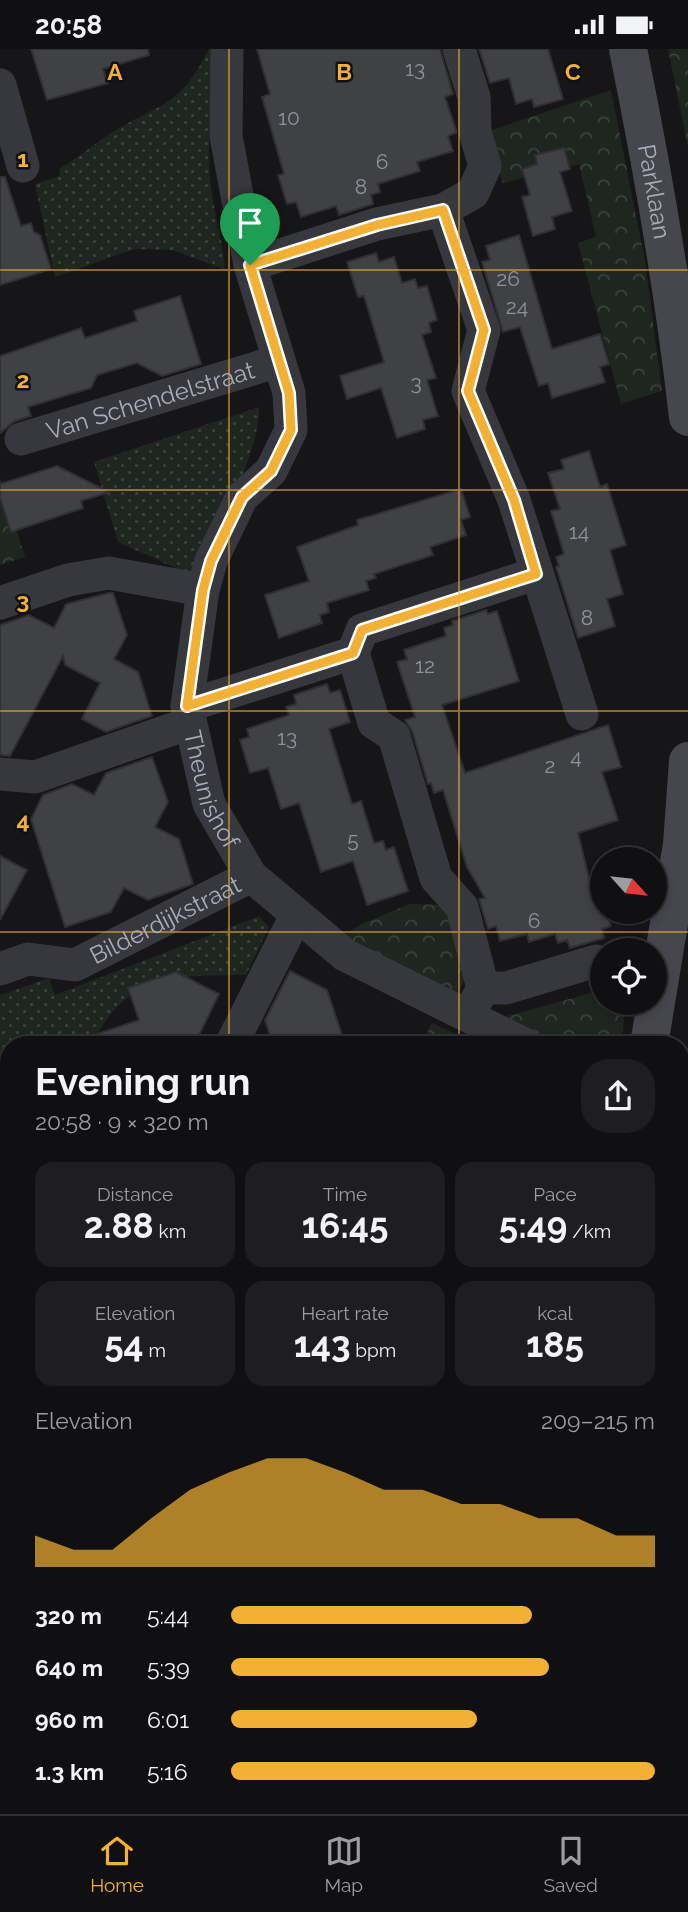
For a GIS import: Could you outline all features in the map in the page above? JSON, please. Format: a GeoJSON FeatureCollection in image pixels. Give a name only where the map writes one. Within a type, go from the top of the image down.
{"type":"FeatureCollection","features":[{"type":"Feature","properties":{"kind":"street","name":"Theunishof"},"geometry":{"type":"LineString","coordinates":[[227,49],[226,136],[250,265],[289,393],[291,430],[271,471],[242,497],[211,561],[203,590],[188,714],[209,804],[251,876],[345,955],[506,1036]]}},
{"type":"Feature","properties":{"kind":"street"},"geometry":{"type":"LineString","coordinates":[[250,265],[377,225],[443,210],[473,193],[485,166],[475,132],[474,97],[459,49]]}},
{"type":"Feature","properties":{"kind":"street","name":"Parklaan"},"geometry":{"type":"LineString","coordinates":[[628,49],[652,166],[679,337],[688,417]]}},
{"type":"Feature","properties":{"kind":"street"},"geometry":{"type":"LineString","coordinates":[[0,85],[23,166]]}},
{"type":"Feature","properties":{"kind":"street"},"geometry":{"type":"LineString","coordinates":[[443,210],[484,330],[468,391],[514,500],[582,714]]}},
{"type":"Feature","properties":{"kind":"street","name":"Van Schendelstraat"},"geometry":{"type":"LineString","coordinates":[[21,439],[279,361]]}},
{"type":"Feature","properties":{"kind":"street"},"geometry":{"type":"LineString","coordinates":[[0,604],[68,580],[109,573],[203,590]]}},
{"type":"Feature","properties":{"kind":"street"},"geometry":{"type":"LineString","coordinates":[[467,1018],[483,988],[462,907],[436,878],[394,736],[374,723],[353,653],[362,630],[536,574]]}},
{"type":"Feature","properties":{"kind":"street"},"geometry":{"type":"LineString","coordinates":[[0,774],[35,777],[188,714],[353,653]]}},
{"type":"Feature","properties":{"kind":"street"},"geometry":{"type":"LineString","coordinates":[[650,1036],[682,843],[688,761]]}},
{"type":"Feature","properties":{"kind":"street","name":"Bilderdijkstraat"},"geometry":{"type":"LineString","coordinates":[[0,969],[28,959],[75,965],[251,876]]}},
{"type":"Feature","properties":{"kind":"street"},"geometry":{"type":"LineString","coordinates":[[236,1036],[296,916]]}},
{"type":"Feature","properties":{"kind":"street"},"geometry":{"type":"LineString","coordinates":[[483,988],[506,988],[590,963]]}},
{"type":"Feature","properties":{"kind":"green space"},"geometry":{"type":"Polygon","coordinates":[[[209,49],[215,49],[209,130],[210,179],[225,270],[173,250],[134,249],[55,277],[35,184],[60,176],[59,169],[113,132],[179,93],[209,49]]]}},
{"type":"Feature","properties":{"kind":"green space"},"geometry":{"type":"Polygon","coordinates":[[[668,49],[688,49],[688,147],[687,143],[668,49]]]}},
{"type":"Feature","properties":{"kind":"green space"},"geometry":{"type":"Polygon","coordinates":[[[611,90],[645,261],[662,391],[621,404],[578,243],[596,237],[579,164],[503,183],[486,132],[611,90]]]}},
{"type":"Feature","properties":{"kind":"green space"},"geometry":{"type":"Polygon","coordinates":[[[259,407],[258,425],[245,469],[196,577],[118,542],[94,462],[259,407]]]}},
{"type":"Feature","properties":{"kind":"green space"},"geometry":{"type":"Polygon","coordinates":[[[0,477],[25,557],[0,565],[0,477]]]}},
{"type":"Feature","properties":{"kind":"green space"},"geometry":{"type":"Polygon","coordinates":[[[409,904],[444,905],[465,978],[457,997],[341,937],[362,924],[409,904]]]}},
{"type":"Feature","properties":{"kind":"green space"},"geometry":{"type":"Polygon","coordinates":[[[259,916],[269,927],[246,975],[196,976],[156,983],[121,1003],[97,1036],[0,1036],[0,995],[49,978],[55,995],[259,916]]]}},
{"type":"Feature","properties":{"kind":"green space"},"geometry":{"type":"Polygon","coordinates":[[[590,993],[590,1015],[625,1015],[622,1036],[542,1036],[501,1018],[590,993]]]}},
{"type":"Feature","properties":{"kind":"green space"},"geometry":{"type":"Polygon","coordinates":[[[432,1023],[460,1036],[426,1036],[432,1023]]]}},
{"type":"Feature","properties":{"kind":"building"},"geometry":{"type":"Polygon","coordinates":[[[31,49],[148,49],[149,55],[103,69],[108,83],[47,100],[31,49]]]}},
{"type":"Feature","properties":{"kind":"building"},"geometry":{"type":"Polygon","coordinates":[[[257,49],[440,49],[453,94],[445,97],[456,130],[456,133],[448,136],[453,151],[417,162],[420,171],[378,184],[380,192],[371,195],[373,204],[339,215],[336,206],[301,217],[296,202],[287,204],[278,175],[284,174],[262,97],[270,94],[257,49]]]}},
{"type":"Feature","properties":{"kind":"building"},"geometry":{"type":"Polygon","coordinates":[[[479,49],[548,49],[563,99],[534,107],[532,99],[516,104],[509,78],[490,83],[479,49]]]}},
{"type":"Feature","properties":{"kind":"building"},"geometry":{"type":"Polygon","coordinates":[[[564,148],[570,169],[560,172],[572,211],[552,217],[555,229],[533,236],[522,197],[530,195],[522,169],[537,164],[535,155],[564,148]]]}},
{"type":"Feature","properties":{"kind":"building"},"geometry":{"type":"Polygon","coordinates":[[[0,177],[5,177],[21,226],[31,223],[34,232],[40,235],[51,269],[0,285],[0,177]]]}},
{"type":"Feature","properties":{"kind":"building"},"geometry":{"type":"Polygon","coordinates":[[[519,235],[552,349],[600,334],[609,364],[600,367],[605,382],[552,398],[548,383],[539,386],[520,327],[503,332],[482,262],[490,260],[486,246],[519,235]]]}},
{"type":"Feature","properties":{"kind":"building"},"geometry":{"type":"Polygon","coordinates":[[[376,253],[379,262],[394,257],[402,283],[415,279],[418,288],[427,286],[437,320],[429,323],[431,332],[422,335],[436,378],[427,380],[438,416],[423,420],[425,429],[397,438],[381,388],[347,399],[340,376],[384,362],[364,296],[358,297],[347,262],[376,253]]]}},
{"type":"Feature","properties":{"kind":"building"},"geometry":{"type":"Polygon","coordinates":[[[180,296],[201,364],[162,376],[137,363],[97,375],[91,388],[28,407],[31,416],[15,421],[0,433],[0,356],[81,328],[85,338],[137,321],[134,311],[180,296]]]}},
{"type":"Feature","properties":{"kind":"building"},"geometry":{"type":"Polygon","coordinates":[[[589,451],[600,487],[607,484],[626,545],[610,550],[623,594],[607,599],[615,626],[578,638],[556,567],[559,566],[556,557],[564,554],[551,511],[560,509],[548,473],[564,469],[561,460],[589,451]]]}},
{"type":"Feature","properties":{"kind":"building"},"geometry":{"type":"Polygon","coordinates":[[[57,466],[109,492],[81,501],[83,508],[11,532],[0,498],[0,484],[57,466]]]}},
{"type":"Feature","properties":{"kind":"building"},"geometry":{"type":"Polygon","coordinates":[[[461,489],[470,517],[461,520],[466,535],[430,547],[433,555],[374,574],[376,578],[366,581],[369,590],[327,603],[329,612],[320,615],[322,623],[279,638],[265,595],[309,581],[297,547],[358,525],[357,520],[461,489]]]}},
{"type":"Feature","properties":{"kind":"building"},"geometry":{"type":"Polygon","coordinates":[[[113,593],[127,635],[114,659],[138,672],[152,716],[106,732],[82,719],[100,683],[65,665],[63,656],[10,756],[0,755],[0,625],[29,615],[54,628],[66,604],[113,593]]]}},
{"type":"Feature","properties":{"kind":"building"},"geometry":{"type":"Polygon","coordinates":[[[486,610],[488,614],[497,611],[519,681],[442,705],[465,773],[608,725],[621,767],[602,772],[618,820],[578,833],[590,878],[590,924],[610,924],[602,929],[604,938],[590,938],[590,942],[570,948],[567,940],[558,943],[555,934],[529,942],[527,934],[500,941],[496,926],[488,929],[479,899],[485,898],[467,867],[443,790],[434,793],[431,783],[428,784],[412,731],[405,720],[415,717],[397,662],[407,659],[404,650],[446,636],[444,628],[453,625],[452,621],[486,610]]]}},
{"type":"Feature","properties":{"kind":"building"},"geometry":{"type":"Polygon","coordinates":[[[327,684],[330,693],[340,690],[350,722],[329,729],[352,804],[361,801],[374,843],[383,841],[386,850],[394,847],[408,891],[367,905],[353,861],[321,872],[299,803],[281,809],[268,768],[250,773],[240,740],[249,737],[247,729],[289,715],[286,707],[296,704],[294,695],[327,684]]]}},
{"type":"Feature","properties":{"kind":"building"},"geometry":{"type":"Polygon","coordinates":[[[152,757],[168,802],[155,827],[179,839],[193,884],[148,900],[124,888],[111,912],[65,927],[31,819],[43,795],[72,784],[94,795],[106,773],[152,757]]]}},
{"type":"Feature","properties":{"kind":"building"},"geometry":{"type":"Polygon","coordinates":[[[0,856],[27,870],[0,920],[0,856]]]}},
{"type":"Feature","properties":{"kind":"building"},"geometry":{"type":"Polygon","coordinates":[[[290,971],[327,990],[342,1035],[270,1036],[265,1020],[290,971]]]}},
{"type":"Feature","properties":{"kind":"building"},"geometry":{"type":"Polygon","coordinates":[[[176,972],[219,994],[198,1036],[91,1036],[139,1020],[128,988],[176,972]]]}},
{"type":"Feature","properties":{"kind":"route"},"geometry":{"type":"LineString","coordinates":[[443,210],[484,330],[468,391],[514,500],[536,574],[362,630],[353,653],[187,706],[203,590],[211,561],[242,497],[271,471],[291,430],[289,393],[250,265],[377,225],[443,210]]}}]}
